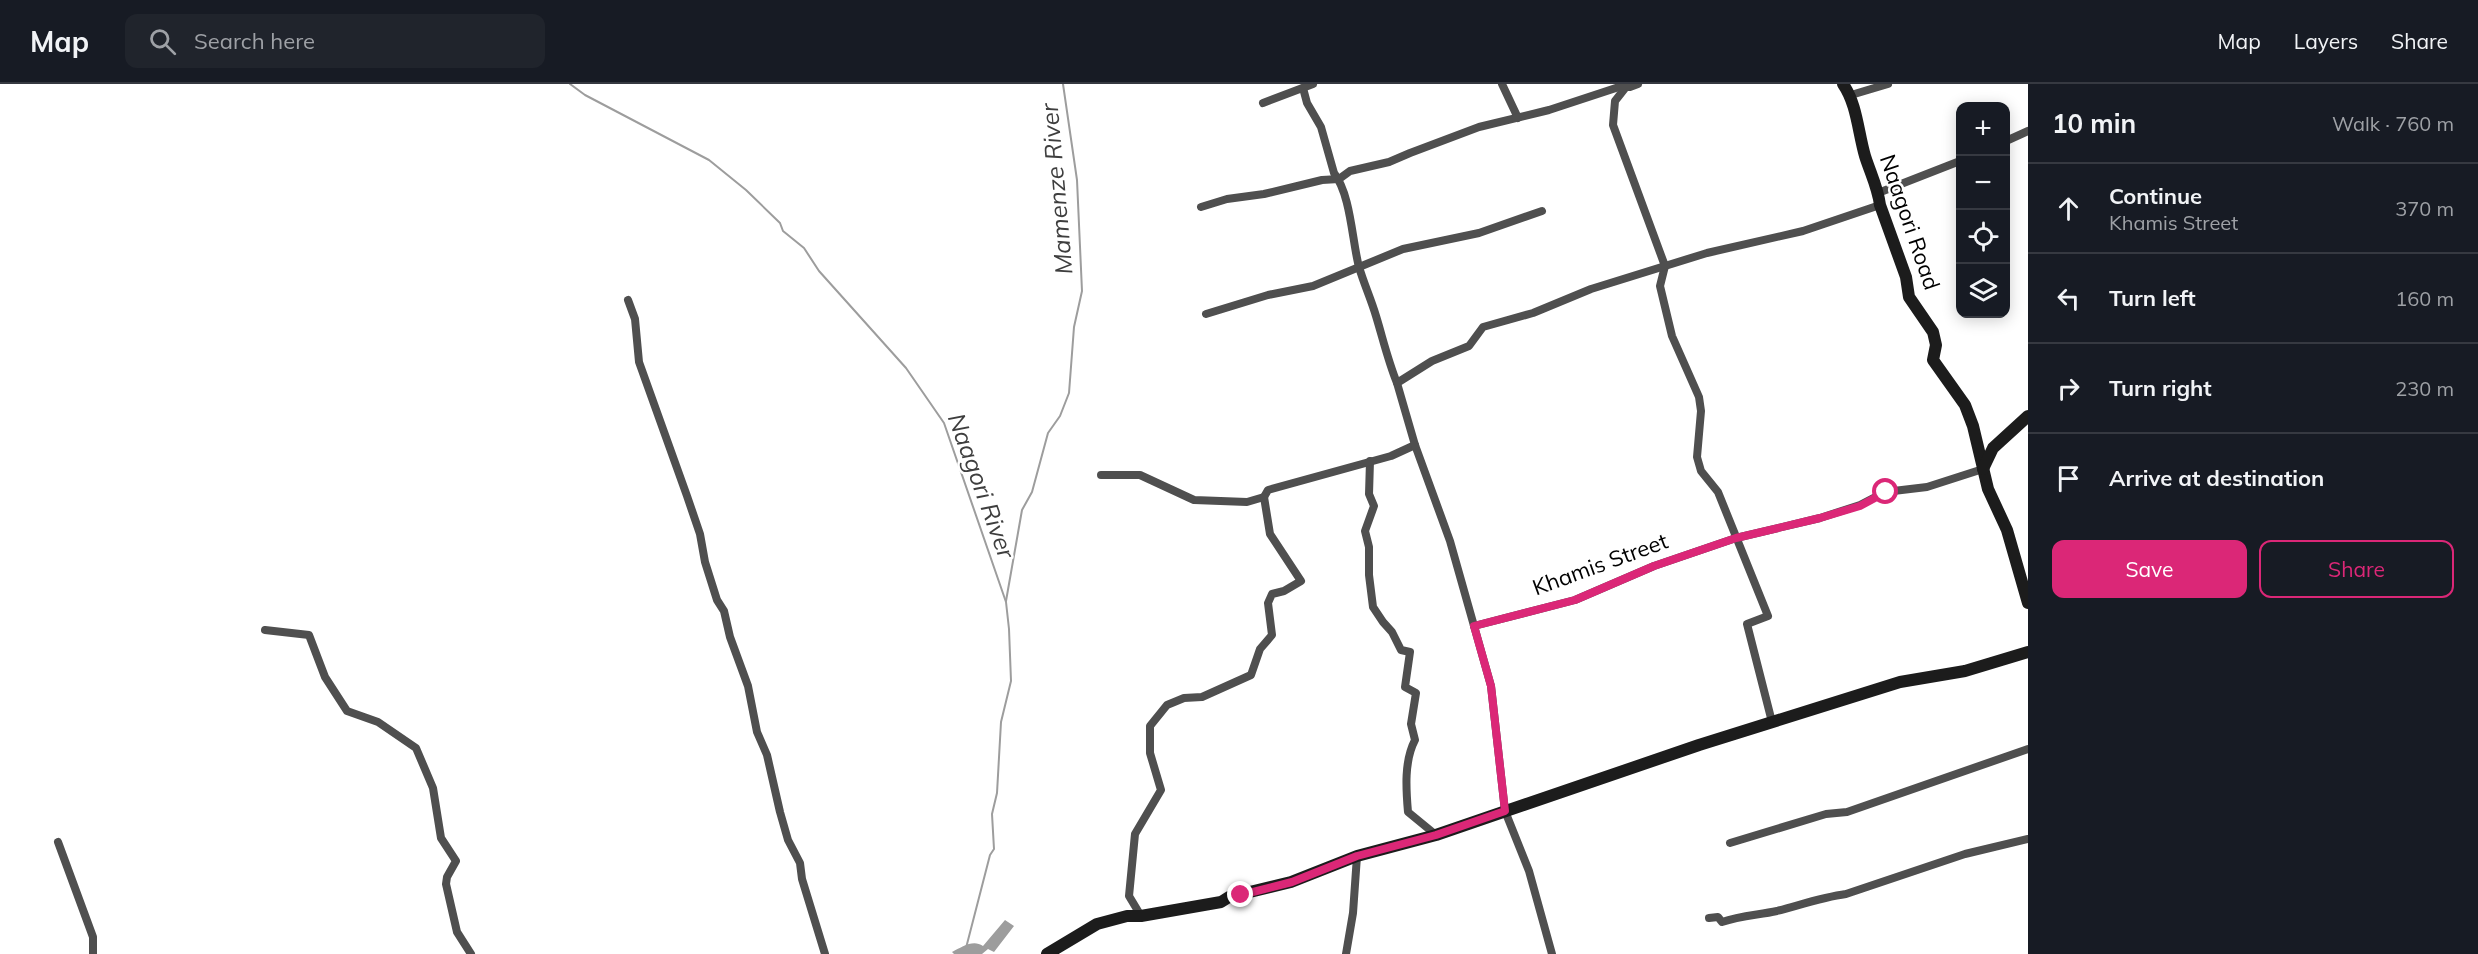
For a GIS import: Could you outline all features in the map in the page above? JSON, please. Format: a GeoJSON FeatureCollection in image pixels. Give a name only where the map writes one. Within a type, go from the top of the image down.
{"type":"FeatureCollection","features":[{"type":"Feature","properties":{"kind":"street"},"geometry":{"type":"LineString","coordinates":[[1263,103],[1313,84]]}},
{"type":"Feature","properties":{"kind":"street"},"geometry":{"type":"LineString","coordinates":[[1502,84],[1518,118]]}},
{"type":"Feature","properties":{"kind":"street"},"geometry":{"type":"LineString","coordinates":[[1201,207],[1227,199],[1264,194],[1322,180],[1339,179],[1350,171],[1389,162],[1442,140],[1549,110],[1619,87],[1638,84]]}},
{"type":"Feature","properties":{"kind":"street"},"geometry":{"type":"LineString","coordinates":[[1847,89],[1888,84]]}},
{"type":"Feature","properties":{"kind":"street"},"geometry":{"type":"LineString","coordinates":[[1626,87],[1615,101],[1613,125],[1665,266],[1660,286],[1672,336],[1699,397],[1701,411],[1697,457],[1701,471],[1718,492],[1768,616],[1747,624],[1772,722]]}},
{"type":"Feature","properties":{"kind":"street"},"geometry":{"type":"LineString","coordinates":[[1304,88],[1307,103],[1320,128],[1334,173],[1339,179],[1347,202],[1359,266],[1377,316],[1387,359],[1450,541],[1491,686],[1505,811],[1529,871],[1552,954]]}},
{"type":"Feature","properties":{"kind":"street","name":"Naagori Road"},"geometry":{"type":"LineString","coordinates":[[1847,89],[1879,199],[1906,277],[1909,297],[1933,332],[1936,345],[1933,360],[1965,405],[1973,426],[1988,489],[2007,530],[2028,603]]}},
{"type":"Feature","properties":{"kind":"street"},"geometry":{"type":"LineString","coordinates":[[2010,139],[2028,131]]}},
{"type":"Feature","properties":{"kind":"street"},"geometry":{"type":"LineString","coordinates":[[1397,383],[1432,361],[1469,346],[1483,327],[1533,313],[1591,289],[1707,253],[1803,231],[1956,163]]}},
{"type":"Feature","properties":{"kind":"street"},"geometry":{"type":"LineString","coordinates":[[1206,314],[1268,295],[1313,286],[1403,249],[1479,233],[1542,211]]}},
{"type":"Feature","properties":{"kind":"street"},"geometry":{"type":"LineString","coordinates":[[628,300],[635,319],[639,362],[700,534],[711,581],[724,611],[730,637],[748,686],[757,732],[767,755],[788,840],[800,863],[802,879],[825,954]]}},
{"type":"Feature","properties":{"kind":"street"},"geometry":{"type":"LineString","coordinates":[[1983,469],[1993,448],[2028,416]]}},
{"type":"Feature","properties":{"kind":"street"},"geometry":{"type":"LineString","coordinates":[[1141,916],[1129,896],[1135,834],[1161,790],[1150,753],[1150,726],[1167,705],[1184,698],[1202,697],[1251,675],[1260,649],[1272,635],[1268,603],[1272,594],[1284,591],[1301,581],[1270,534],[1264,497],[1268,490],[1391,456],[1415,445]]}},
{"type":"Feature","properties":{"kind":"street"},"geometry":{"type":"LineString","coordinates":[[1370,461],[1369,494],[1374,506],[1365,531],[1369,547],[1369,575],[1373,607],[1392,632],[1401,650],[1410,652],[1405,687],[1416,693],[1411,724],[1415,740],[1409,751],[1408,812],[1436,835]]}},
{"type":"Feature","properties":{"kind":"street","name":"Khamis Street"},"geometry":{"type":"LineString","coordinates":[[1474,626],[1575,600],[1654,566],[1736,538],[1860,506],[1886,492],[1927,487],[1983,469]]}},
{"type":"Feature","properties":{"kind":"street"},"geometry":{"type":"LineString","coordinates":[[1101,475],[1140,475],[1194,500],[1247,502],[1264,497]]}},
{"type":"Feature","properties":{"kind":"street"},"geometry":{"type":"LineString","coordinates":[[265,630],[309,635],[326,677],[347,711],[378,722],[416,748],[433,788],[441,838],[456,861],[447,877],[446,884],[457,932],[471,954]]}},
{"type":"Feature","properties":{"kind":"street"},"geometry":{"type":"LineString","coordinates":[[1047,954],[1097,924],[1127,916],[1141,916],[1221,902],[1229,897],[1292,882],[1357,856],[1436,835],[1772,722],[1900,682],[1965,671],[2028,652]]}},
{"type":"Feature","properties":{"kind":"street"},"geometry":{"type":"LineString","coordinates":[[1730,843],[1826,814],[1847,812],[2028,749]]}},
{"type":"Feature","properties":{"kind":"street"},"geometry":{"type":"LineString","coordinates":[[1709,918],[1718,916],[1722,922],[1742,915],[1773,912],[1830,896],[1846,894],[1965,854],[2028,839]]}},
{"type":"Feature","properties":{"kind":"street"},"geometry":{"type":"LineString","coordinates":[[58,842],[93,937],[93,954]]}},
{"type":"Feature","properties":{"kind":"street"},"geometry":{"type":"LineString","coordinates":[[1346,954],[1353,913],[1357,856]]}},
{"type":"Feature","properties":{"kind":"shaded area"},"geometry":{"type":"Polygon","coordinates":[[[1005,920],[1014,926],[994,952],[988,949],[982,954],[954,954],[952,952],[975,943],[983,946],[1005,920]]]}},
{"type":"Feature","properties":{"kind":"waterway","name":"Naagori River"},"geometry":{"type":"LineString","coordinates":[[570,84],[585,95],[709,160],[746,190],[780,223],[783,231],[804,248],[819,271],[906,368],[944,423],[1006,602],[1009,629],[1011,681],[1001,722],[997,793],[992,814],[994,849],[990,855],[966,948]]}},
{"type":"Feature","properties":{"kind":"waterway","name":"Mamenze River"},"geometry":{"type":"LineString","coordinates":[[1006,601],[1022,510],[1032,492],[1048,433],[1060,416],[1069,393],[1074,327],[1082,291],[1077,180],[1063,84]]}},
{"type":"Feature","properties":{"kind":"route"},"geometry":{"type":"LineString","coordinates":[[1241,895],[1292,882],[1357,856],[1436,835],[1505,811],[1491,686],[1474,626],[1505,616],[1531,612],[1575,600],[1654,566],[1736,538],[1860,506],[1886,492]]}}]}
